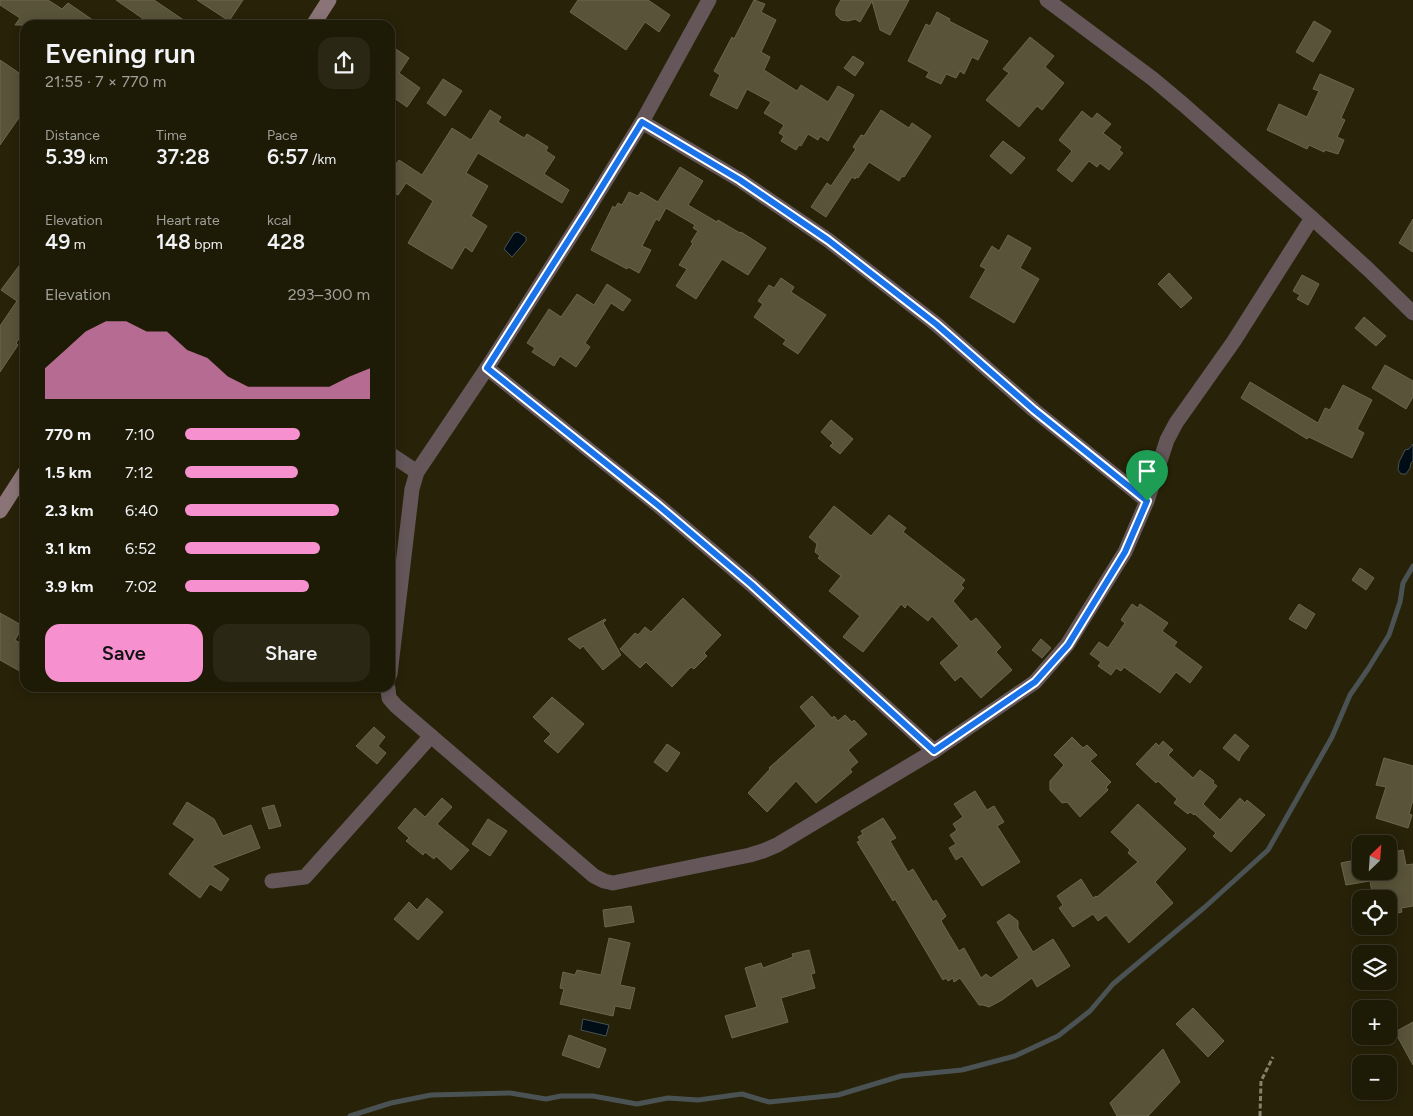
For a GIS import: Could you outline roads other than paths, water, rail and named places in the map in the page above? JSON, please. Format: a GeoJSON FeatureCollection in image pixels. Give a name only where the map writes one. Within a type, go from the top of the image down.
{"type":"FeatureCollection","features":[{"type":"Feature","properties":{"kind":"street"},"geometry":{"type":"LineString","coordinates":[[316,20],[329,0]]}},
{"type":"Feature","properties":{"kind":"street"},"geometry":{"type":"LineString","coordinates":[[395,632],[412,490],[417,472],[487,368],[587,211],[642,122],[709,0]]}},
{"type":"Feature","properties":{"kind":"street"},"geometry":{"type":"LineString","coordinates":[[1047,0],[1153,79],[1312,218],[1413,313]]}},
{"type":"Feature","properties":{"kind":"street"},"geometry":{"type":"LineString","coordinates":[[642,122],[740,180],[828,240],[936,324],[1034,410],[1147,501]]}},
{"type":"Feature","properties":{"kind":"street"},"geometry":{"type":"LineString","coordinates":[[388,692],[389,698],[396,706],[594,876],[604,881],[614,883],[764,851],[934,751],[1035,682],[1068,645],[1125,552],[1147,501],[1167,440],[1176,423],[1234,341],[1312,218]]}},
{"type":"Feature","properties":{"kind":"street"},"geometry":{"type":"LineString","coordinates":[[487,368],[659,506],[737,573],[934,751]]}},
{"type":"Feature","properties":{"kind":"street"},"geometry":{"type":"LineString","coordinates":[[395,457],[417,472]]}},
{"type":"Feature","properties":{"kind":"street"},"geometry":{"type":"LineString","coordinates":[[0,511],[20,480]]}},
{"type":"Feature","properties":{"kind":"street"},"geometry":{"type":"LineString","coordinates":[[272,881],[305,877],[431,736]]}},
{"type":"Feature","properties":{"kind":"waterway"},"geometry":{"type":"LineString","coordinates":[[350,1116],[391,1103],[431,1095],[510,1093],[546,1099],[561,1096],[593,1096],[637,1104],[668,1098],[698,1100],[742,1094],[769,1102],[838,1095],[901,1076],[962,1070],[1015,1056],[1058,1036],[1090,1011],[1113,984],[1205,907],[1268,850],[1332,737],[1350,695],[1389,635],[1400,602],[1403,583],[1413,566]]}}]}
